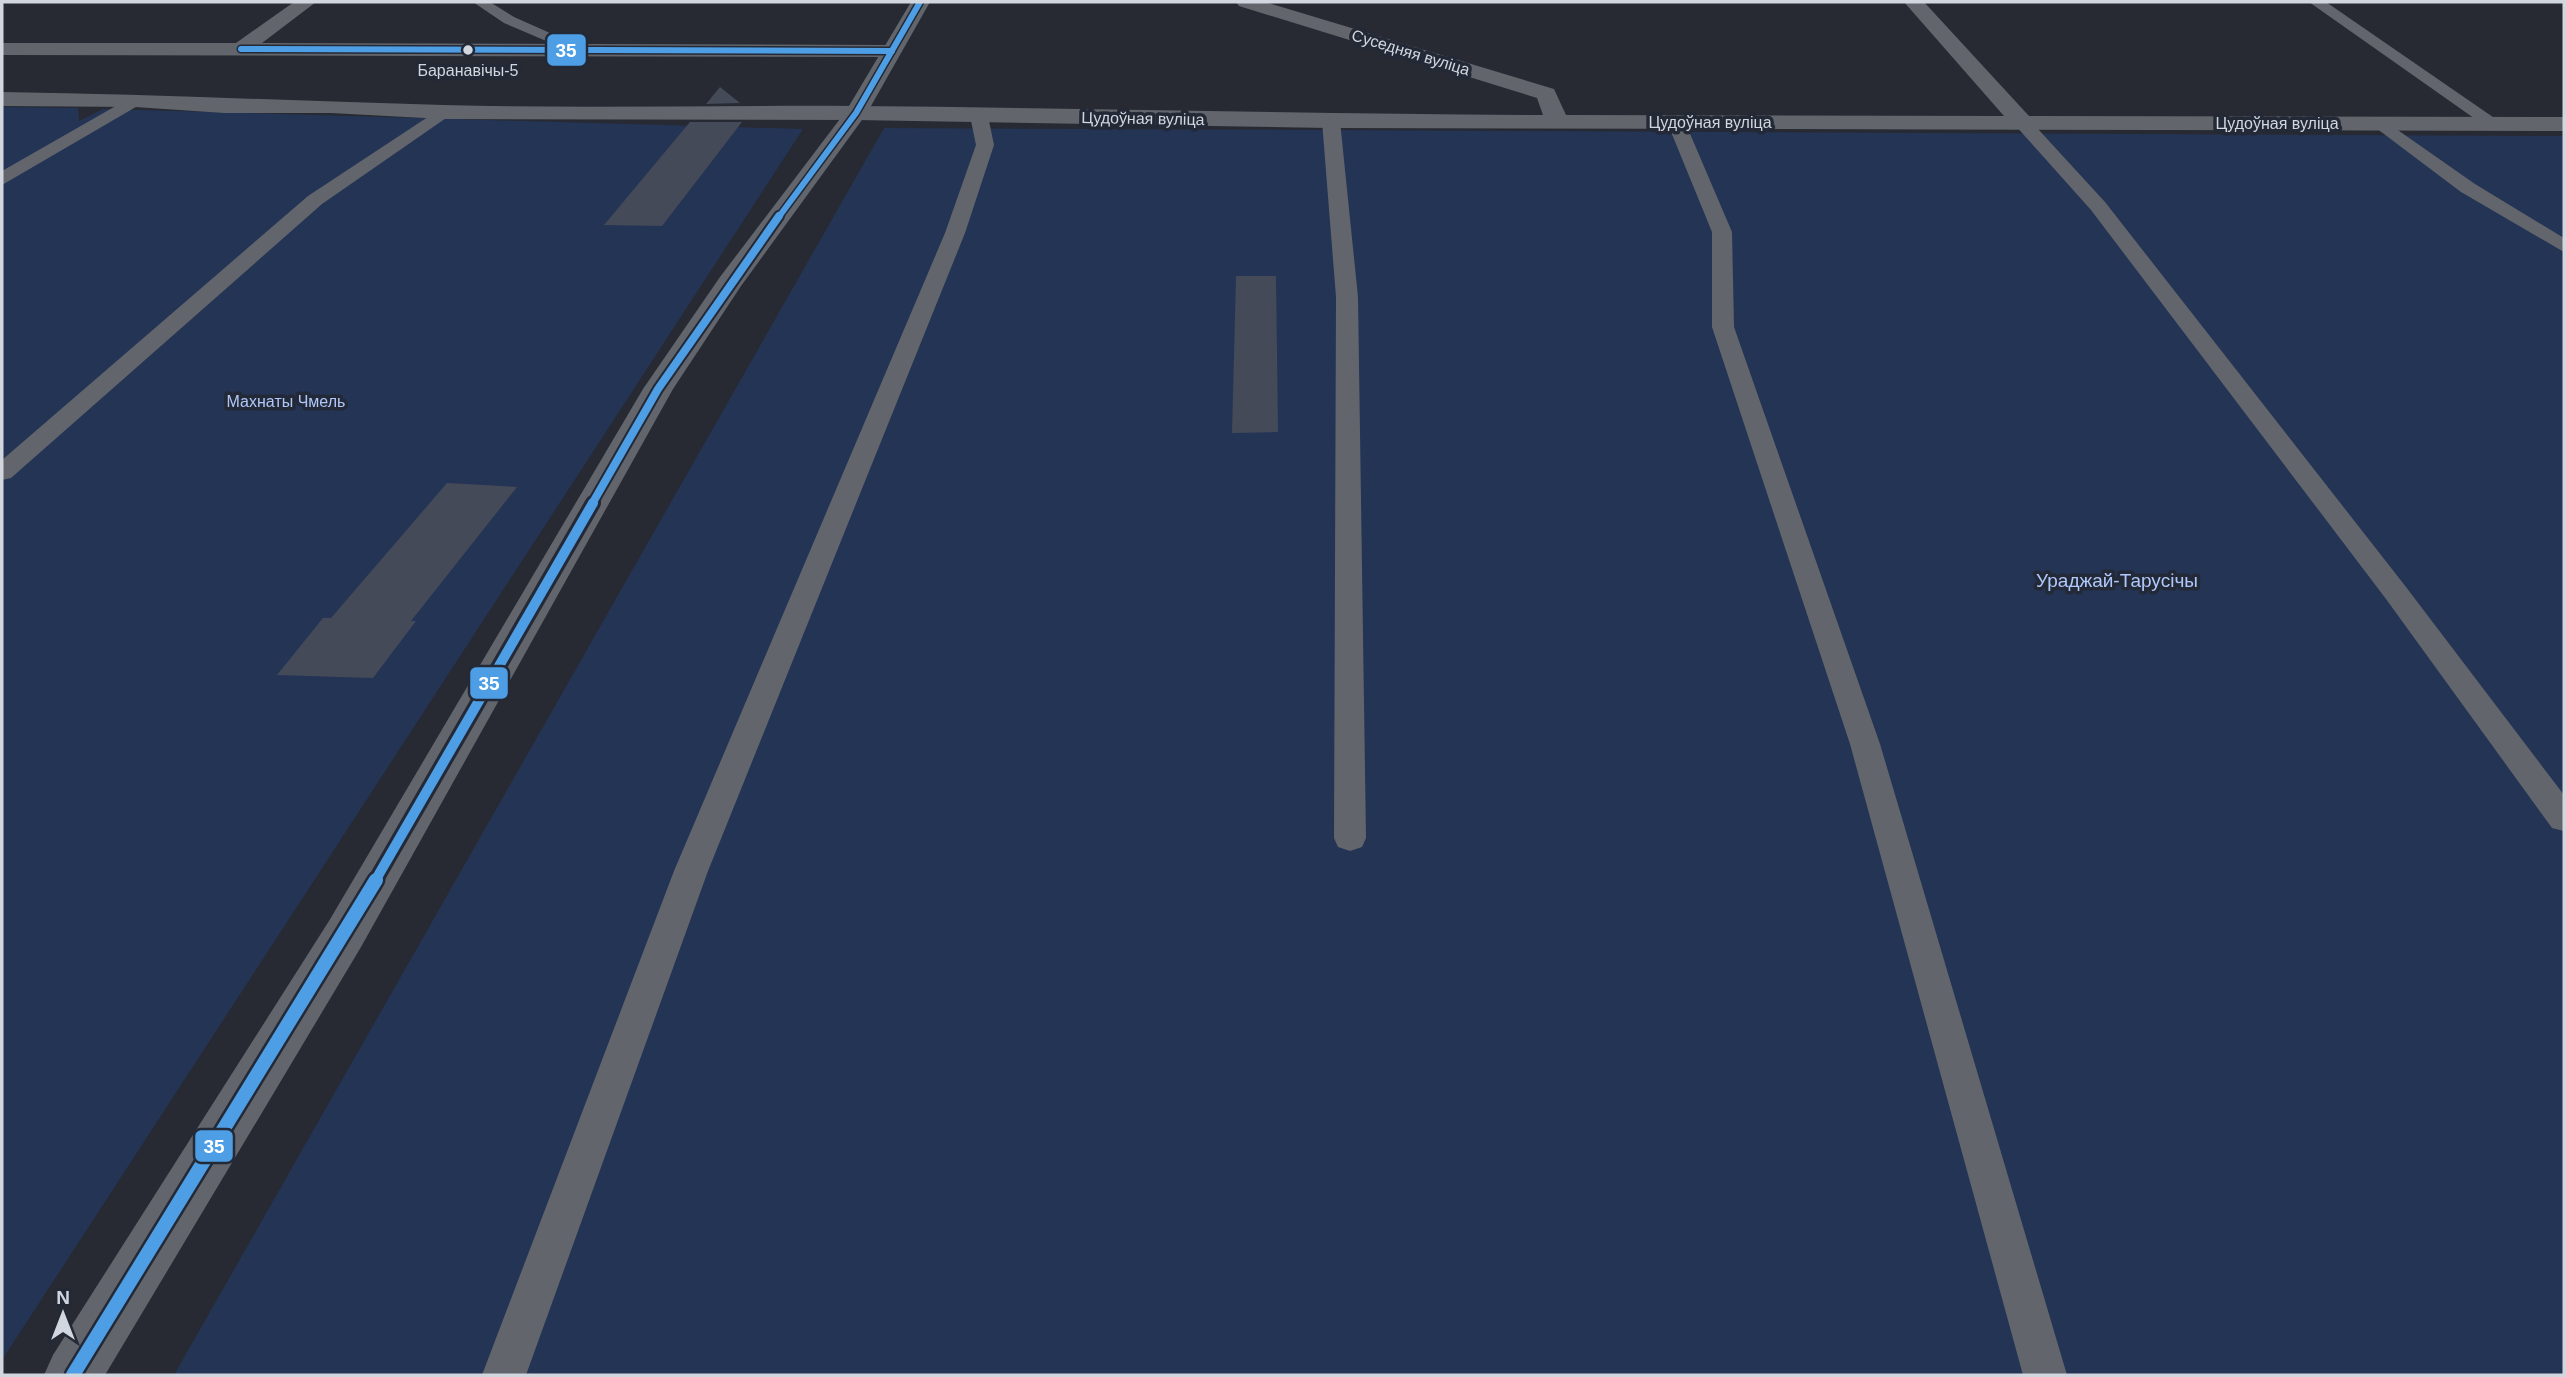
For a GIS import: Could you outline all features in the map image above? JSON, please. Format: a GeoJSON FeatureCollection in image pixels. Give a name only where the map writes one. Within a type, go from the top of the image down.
{"type":"FeatureCollection","features":[{"type":"Feature","properties":{"kind":"street"},"geometry":{"type":"LineString","coordinates":[[73,1375],[345,934],[658,389],[730,283],[856,113],[920,2]]}},
{"type":"Feature","properties":{"kind":"street","name":"Суседняя вуліца"},"geometry":{"type":"LineString","coordinates":[[1246,2],[1546,94],[1558,123]]}},
{"type":"Feature","properties":{"kind":"street"},"geometry":{"type":"LineString","coordinates":[[1914,2],[2021,121]]}},
{"type":"Feature","properties":{"kind":"street"},"geometry":{"type":"LineString","coordinates":[[241,49],[302,5]]}},
{"type":"Feature","properties":{"kind":"street"},"geometry":{"type":"LineString","coordinates":[[2,49],[892,51]]}},
{"type":"Feature","properties":{"kind":"street","name":"Цудоўная вуліца"},"geometry":{"type":"LineString","coordinates":[[2,99],[135,100],[224,106],[331,106],[443,111],[856,113],[1332,121],[2564,124]]}},
{"type":"Feature","properties":{"kind":"lane"},"geometry":{"type":"LineString","coordinates":[[302,5],[319,2]]}},
{"type":"Feature","properties":{"kind":"lane"},"geometry":{"type":"LineString","coordinates":[[480,2],[509,20],[578,49]]}},
{"type":"Feature","properties":{"kind":"lane"},"geometry":{"type":"LineString","coordinates":[[2316,2],[2494,124]]}},
{"type":"Feature","properties":{"kind":"lane"},"geometry":{"type":"LineString","coordinates":[[2,179],[135,100]]}},
{"type":"Feature","properties":{"kind":"lane"},"geometry":{"type":"LineString","coordinates":[[2,473],[315,200],[443,111]]}},
{"type":"Feature","properties":{"kind":"lane"},"geometry":{"type":"LineString","coordinates":[[504,1375],[691,871],[955,233],[985,145],[979,116]]}},
{"type":"Feature","properties":{"kind":"lane"},"geometry":{"type":"LineString","coordinates":[[1332,121],[1347,297],[1350,838]]}},
{"type":"Feature","properties":{"kind":"lane"},"geometry":{"type":"LineString","coordinates":[[2021,121],[2098,206],[2396,593],[2564,819]]}},
{"type":"Feature","properties":{"kind":"lane"},"geometry":{"type":"LineString","coordinates":[[1676,122],[1722,232],[1723,327],[1865,744],[2045,1375]]}},
{"type":"Feature","properties":{"kind":"lane"},"geometry":{"type":"LineString","coordinates":[[2382,124],[2468,188],[2564,246]]}},
{"type":"Feature","properties":{"kind":"green space","name":"Махнаты Чмель"},"geometry":{"type":"Polygon","coordinates":[[[2,107],[78,108],[79,121],[103,109],[803,129],[2,1360],[2,107]]]}},
{"type":"Feature","properties":{"kind":"green space","name":"Ураджай-Тарусічы"},"geometry":{"type":"Polygon","coordinates":[[[884,128],[2564,136],[2564,1375],[174,1375],[884,128]]]}},
{"type":"Feature","properties":{"kind":"building"},"geometry":{"type":"Polygon","coordinates":[[[720,87],[740,103],[706,104],[720,87]]]}},
{"type":"Feature","properties":{"kind":"building"},"geometry":{"type":"Polygon","coordinates":[[[690,122],[742,122],[662,226],[604,225],[690,122]]]}},
{"type":"Feature","properties":{"kind":"building"},"geometry":{"type":"Polygon","coordinates":[[[1236,276],[1276,276],[1278,432],[1232,433],[1236,276]]]}},
{"type":"Feature","properties":{"kind":"building"},"geometry":{"type":"Polygon","coordinates":[[[447,483],[517,487],[411,621],[416,621],[373,678],[277,675],[323,618],[331,618],[447,483]]]}},
{"type":"Feature","properties":{"kind":"transit line","name":"35"},"geometry":{"type":"LineString","coordinates":[[73,1375],[345,934],[658,389],[730,283],[856,113],[920,2]]}},
{"type":"Feature","properties":{"kind":"transit line","name":"35"},"geometry":{"type":"LineString","coordinates":[[241,49],[892,51]]}},
{"type":"Feature","properties":{"kind":"place","name":"Баранавічы-5"},"geometry":{"type":"Point","coordinates":[468,50]}}]}
